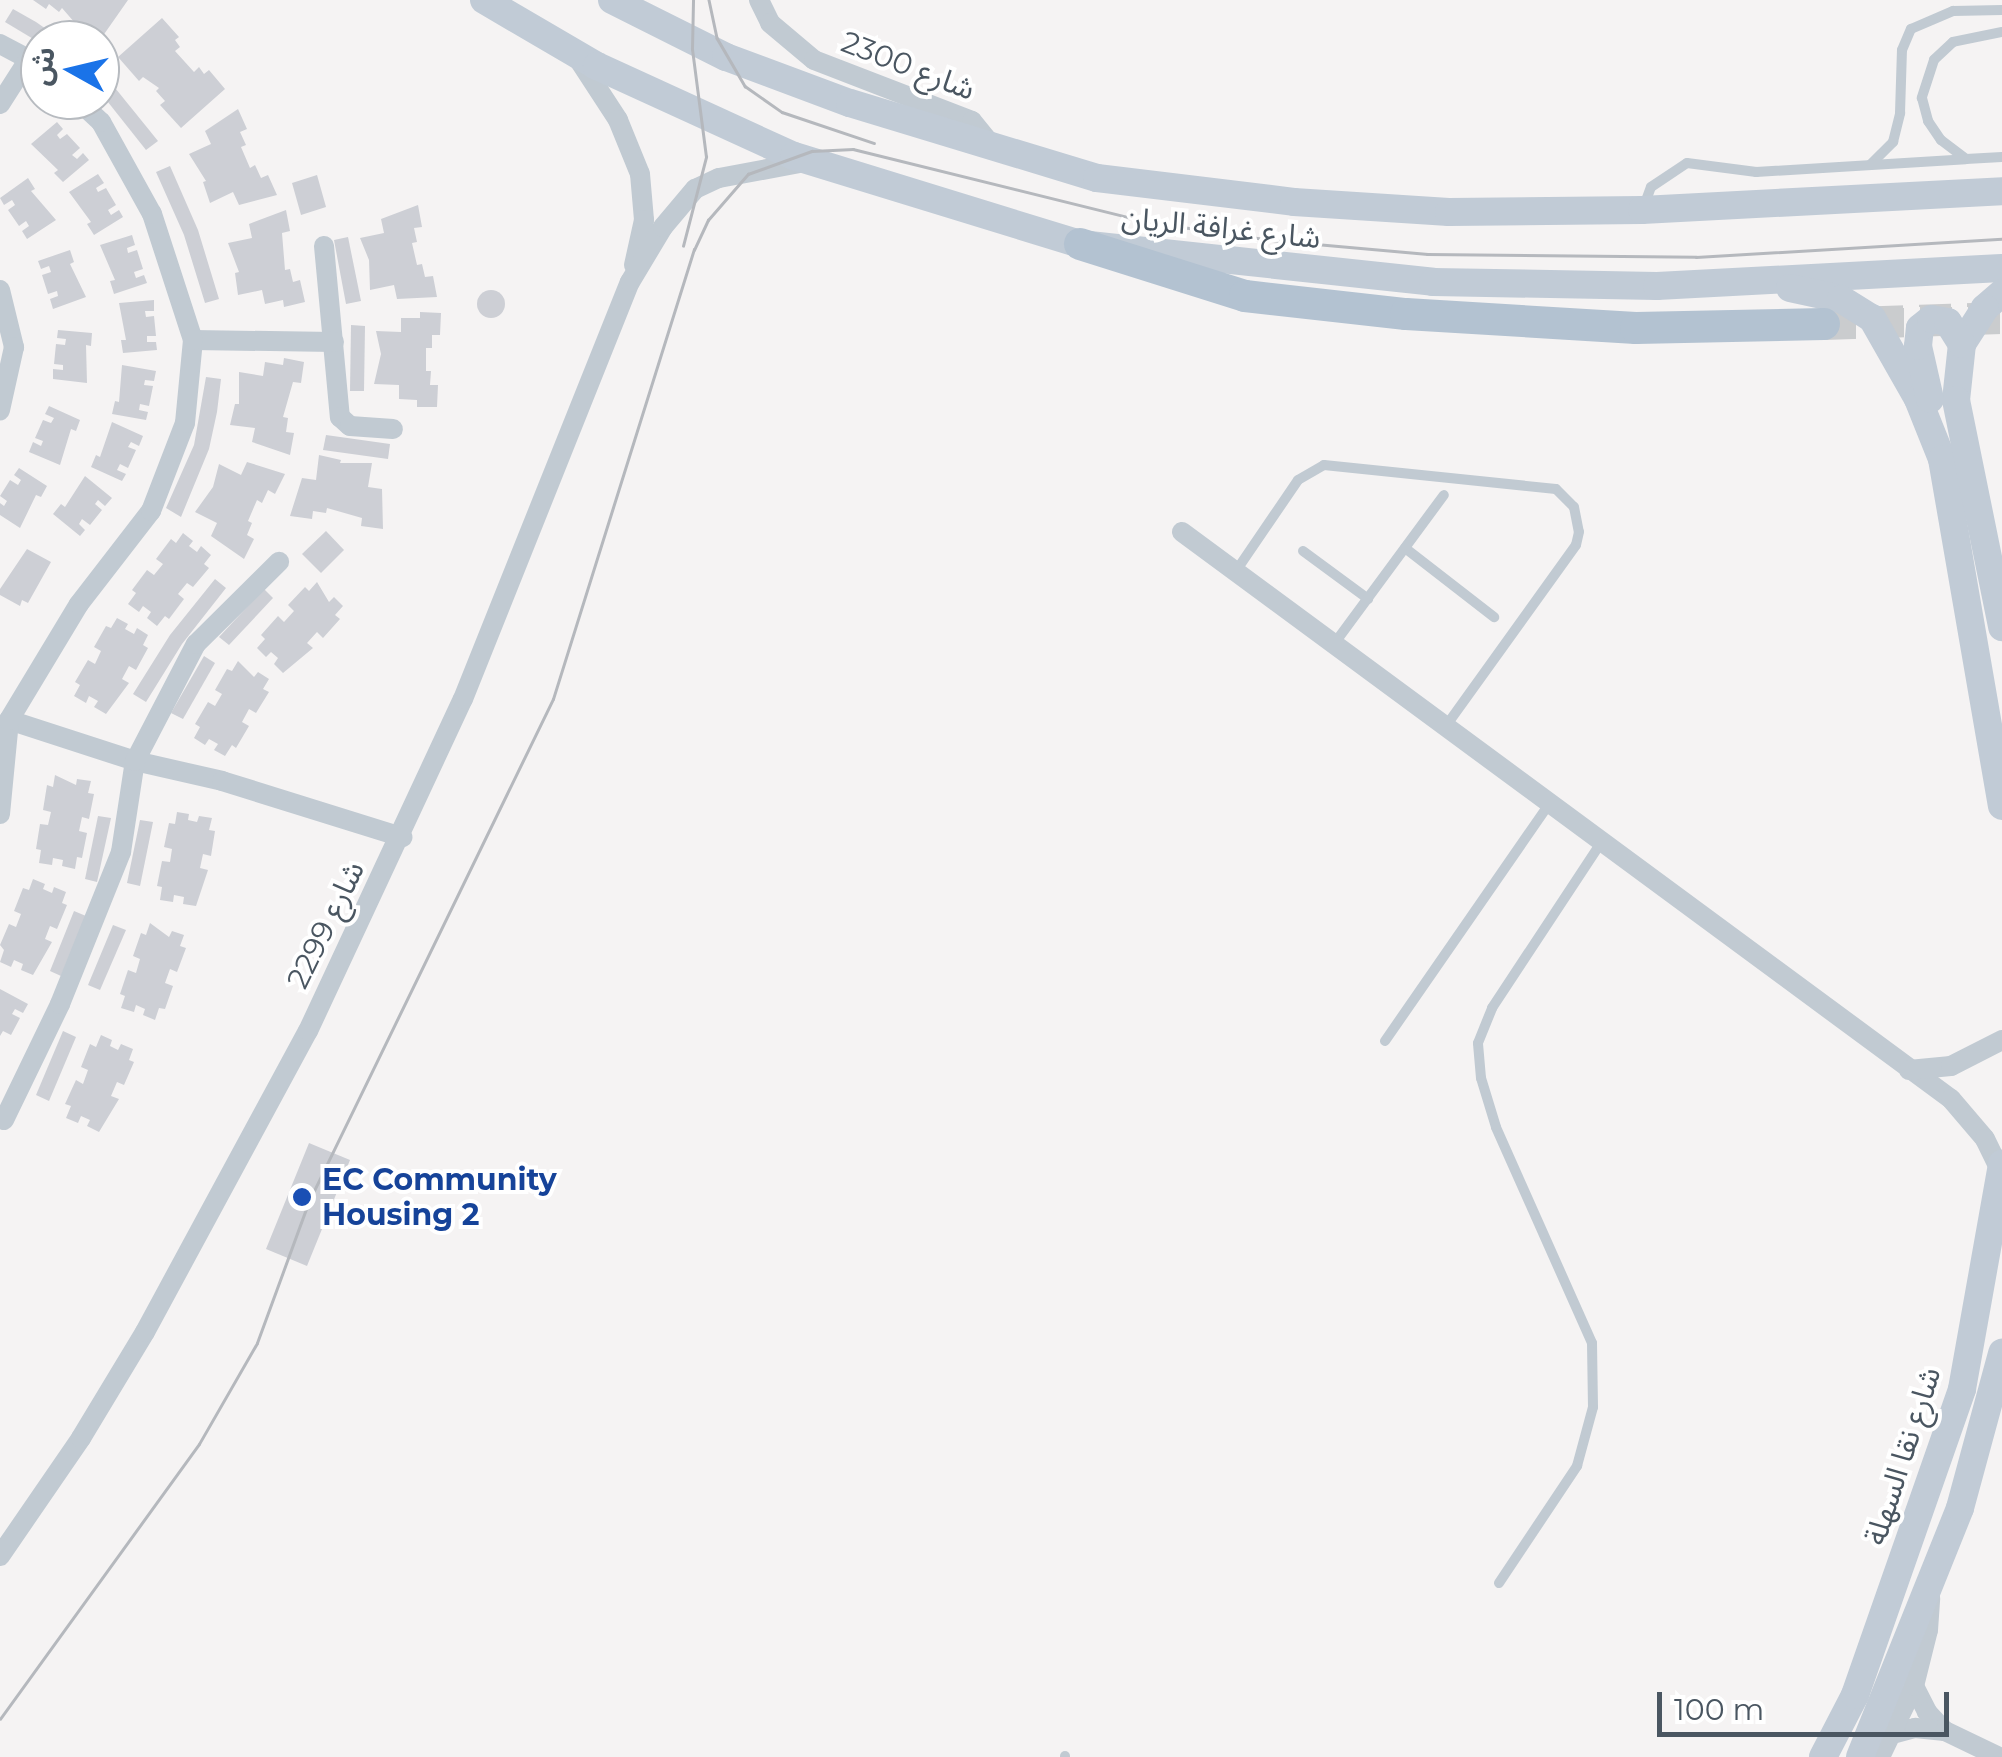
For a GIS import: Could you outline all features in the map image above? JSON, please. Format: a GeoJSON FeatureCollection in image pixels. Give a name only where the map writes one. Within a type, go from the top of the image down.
{"type":"FeatureCollection","features":[{"type":"Feature","properties":{"kind":"main road","name":"شارع غرافة الريان"},"geometry":{"type":"LineString","coordinates":[[484,0],[575,54],[704,118],[810,161],[1080,244],[1264,267],[1433,282],[1658,286],[2002,268]]}},
{"type":"Feature","properties":{"kind":"main road","name":"شارع غرافة الريان"},"geometry":{"type":"LineString","coordinates":[[612,0],[726,57],[850,104],[1098,178],[1294,202],[1449,212],[1642,210],[2002,191]]}},
{"type":"Feature","properties":{"kind":"main road"},"geometry":{"type":"LineString","coordinates":[[1080,244],[1245,296],[1406,314],[1636,328],[1824,324]]}},
{"type":"Feature","properties":{"kind":"main road"},"geometry":{"type":"LineString","coordinates":[[1717,282],[1820,293],[1872,318],[1911,384],[1942,459]]}},
{"type":"Feature","properties":{"kind":"main road"},"geometry":{"type":"LineString","coordinates":[[2002,293],[1985,308],[1962,344],[1956,371],[1960,434],[2002,625]]}},
{"type":"Feature","properties":{"kind":"main road"},"geometry":{"type":"LineString","coordinates":[[1962,344],[1956,330],[1938,319],[1924,322],[1918,334],[2002,806]]}},
{"type":"Feature","properties":{"kind":"main road","name":"شارع نقا السهلة"},"geometry":{"type":"LineString","coordinates":[[1824,1757],[1855,1695],[1962,1389],[2002,1164]]}},
{"type":"Feature","properties":{"kind":"main road"},"geometry":{"type":"LineString","coordinates":[[1860,1757],[1960,1508],[2002,1354]]}},
{"type":"Feature","properties":{"kind":"street","name":"شارع 2300"},"geometry":{"type":"LineString","coordinates":[[759,0],[770,23],[814,60],[972,121],[993,147]]}},
{"type":"Feature","properties":{"kind":"street","name":"شارع 2299"},"geometry":{"type":"LineString","coordinates":[[0,1556],[81,1438],[145,1332],[308,1031],[402,837],[463,699],[630,282],[644,220],[640,174],[618,120],[575,54]]}},
{"type":"Feature","properties":{"kind":"street"},"geometry":{"type":"LineString","coordinates":[[0,104],[20,79]]}},
{"type":"Feature","properties":{"kind":"street"},"geometry":{"type":"LineString","coordinates":[[0,814],[9,720],[78,604],[150,511],[185,423],[193,340],[152,214],[98,120]]}},
{"type":"Feature","properties":{"kind":"street","name":"شارع 2299"},"geometry":{"type":"LineString","coordinates":[[630,282],[663,228],[696,189],[718,178],[810,161]]}},
{"type":"Feature","properties":{"kind":"street"},"geometry":{"type":"LineString","coordinates":[[324,246],[340,418],[350,426],[394,428]]}},
{"type":"Feature","properties":{"kind":"street"},"geometry":{"type":"LineString","coordinates":[[0,290],[14,347],[0,410]]}},
{"type":"Feature","properties":{"kind":"street"},"geometry":{"type":"LineString","coordinates":[[193,340],[334,342]]}},
{"type":"Feature","properties":{"kind":"street"},"geometry":{"type":"LineString","coordinates":[[1182,532],[1951,1099],[1970,1118],[2001,1172]]}},
{"type":"Feature","properties":{"kind":"street"},"geometry":{"type":"LineString","coordinates":[[4,1120],[60,1004],[121,852],[135,762],[196,644],[279,562]]}},
{"type":"Feature","properties":{"kind":"street"},"geometry":{"type":"LineString","coordinates":[[9,720],[135,762],[222,781],[402,837]]}},
{"type":"Feature","properties":{"kind":"street"},"geometry":{"type":"LineString","coordinates":[[1908,1070],[1950,1066],[2002,1040]]}},
{"type":"Feature","properties":{"kind":"street"},"geometry":{"type":"LineString","coordinates":[[1880,1757],[1914,1686],[1928,1630],[1931,1584]]}},
{"type":"Feature","properties":{"kind":"street"},"geometry":{"type":"LineString","coordinates":[[1914,1686],[1927,1712],[1945,1731]]}},
{"type":"Feature","properties":{"kind":"street"},"geometry":{"type":"LineString","coordinates":[[1892,1734],[1915,1728],[1945,1731],[1999,1757]]}},
{"type":"Feature","properties":{"kind":"lane"},"geometry":{"type":"LineString","coordinates":[[1870,165],[1894,142],[1902,50],[1912,29],[1953,11],[2002,10]]}},
{"type":"Feature","properties":{"kind":"lane"},"geometry":{"type":"LineString","coordinates":[[1966,160],[1941,140],[1928,121],[1922,98],[1925,80],[1934,60],[1953,42],[2002,32]]}},
{"type":"Feature","properties":{"kind":"lane"},"geometry":{"type":"LineString","coordinates":[[1642,210],[1651,187],[1687,163],[1756,172],[2002,157]]}},
{"type":"Feature","properties":{"kind":"lane"},"geometry":{"type":"LineString","coordinates":[[1235,572],[1298,480],[1324,465],[1556,488],[1566,496],[1578,519],[1576,545],[1445,727]]}},
{"type":"Feature","properties":{"kind":"lane"},"geometry":{"type":"LineString","coordinates":[[1334,645],[1444,495]]}},
{"type":"Feature","properties":{"kind":"lane"},"geometry":{"type":"LineString","coordinates":[[1405,548],[1494,617]]}},
{"type":"Feature","properties":{"kind":"lane"},"geometry":{"type":"LineString","coordinates":[[1303,551],[1368,599]]}},
{"type":"Feature","properties":{"kind":"lane"},"geometry":{"type":"LineString","coordinates":[[1385,1042],[1549,804]]}},
{"type":"Feature","properties":{"kind":"lane"},"geometry":{"type":"LineString","coordinates":[[1499,1583],[1577,1466],[1593,1407],[1592,1343],[1507,1156],[1480,1078],[1478,1043],[1492,1008],[1601,843]]}},
{"type":"Feature","properties":{"kind":"building"},"geometry":{"type":"Polygon","coordinates":[[[33,0],[128,0],[114,20],[72,20],[62,8],[59,12],[49,4],[46,9],[33,0]]]}},
{"type":"Feature","properties":{"kind":"building"},"geometry":{"type":"Polygon","coordinates":[[[13,9],[32,20],[20,20],[20,31],[5,22],[13,9]]]}},
{"type":"Feature","properties":{"kind":"building"},"geometry":{"type":"Polygon","coordinates":[[[162,18],[179,37],[175,40],[180,47],[175,51],[194,72],[199,67],[204,74],[209,70],[225,89],[181,128],[160,105],[165,101],[156,91],[159,88],[143,77],[139,81],[120,55],[162,18]]]}},
{"type":"Feature","properties":{"kind":"building"},"geometry":{"type":"Polygon","coordinates":[[[120,94],[158,141],[146,150],[120,117],[120,94]]]}},
{"type":"Feature","properties":{"kind":"building"},"geometry":{"type":"Polygon","coordinates":[[[238,109],[247,129],[240,132],[246,145],[241,147],[250,168],[255,165],[261,178],[268,175],[277,195],[239,205],[233,192],[210,203],[203,182],[206,181],[189,154],[211,144],[205,131],[238,109]]]}},
{"type":"Feature","properties":{"kind":"building"},"geometry":{"type":"Polygon","coordinates":[[[57,122],[63,129],[57,135],[60,139],[67,134],[80,148],[72,155],[77,159],[83,153],[89,160],[63,182],[54,173],[58,170],[31,144],[57,122]]]}},
{"type":"Feature","properties":{"kind":"building"},"geometry":{"type":"Polygon","coordinates":[[[170,166],[198,230],[219,299],[205,303],[184,235],[156,172],[170,166]]]}},
{"type":"Feature","properties":{"kind":"building"},"geometry":{"type":"Polygon","coordinates":[[[98,174],[104,183],[96,188],[98,192],[106,188],[116,205],[108,210],[111,215],[119,210],[123,217],[94,235],[87,224],[91,222],[69,192],[98,174]]]}},
{"type":"Feature","properties":{"kind":"building"},"geometry":{"type":"Polygon","coordinates":[[[317,175],[326,207],[301,215],[292,183],[317,175]]]}},
{"type":"Feature","properties":{"kind":"building"},"geometry":{"type":"Polygon","coordinates":[[[28,178],[35,189],[31,191],[56,220],[27,239],[22,231],[29,226],[26,221],[19,226],[8,210],[15,205],[12,200],[4,205],[0,198],[28,178]]]}},
{"type":"Feature","properties":{"kind":"building"},"geometry":{"type":"Polygon","coordinates":[[[418,205],[422,227],[414,228],[417,242],[412,243],[417,265],[422,264],[425,277],[433,276],[437,297],[397,299],[394,285],[370,290],[369,260],[360,238],[384,233],[381,219],[418,205]]]}},
{"type":"Feature","properties":{"kind":"building"},"geometry":{"type":"Polygon","coordinates":[[[286,210],[290,231],[282,233],[285,270],[290,269],[293,282],[300,280],[305,302],[284,307],[283,300],[265,304],[262,290],[238,295],[235,273],[239,272],[228,243],[252,238],[249,224],[286,210]]]}},
{"type":"Feature","properties":{"kind":"building"},"geometry":{"type":"Polygon","coordinates":[[[132,235],[135,245],[127,248],[128,253],[137,250],[143,269],[134,272],[136,278],[144,275],[147,283],[114,294],[110,281],[115,280],[100,245],[132,235]]]}},
{"type":"Feature","properties":{"kind":"building"},"geometry":{"type":"Polygon","coordinates":[[[348,237],[361,301],[346,304],[334,240],[348,237]]]}},
{"type":"Feature","properties":{"kind":"building"},"geometry":{"type":"Polygon","coordinates":[[[70,250],[74,262],[70,264],[86,297],[53,309],[50,299],[58,296],[57,291],[48,294],[42,275],[51,272],[49,266],[41,269],[38,261],[70,250]]]}},
{"type":"Feature","properties":{"kind":"building"},"geometry":{"type":"Polygon","coordinates":[[[491,290],[501,294],[505,304],[501,314],[491,318],[481,314],[477,304],[481,294],[491,290]]]}},
{"type":"Feature","properties":{"kind":"building"},"geometry":{"type":"Polygon","coordinates":[[[154,300],[154,311],[145,311],[146,317],[154,316],[156,336],[147,336],[147,342],[156,342],[157,350],[123,353],[121,340],[126,340],[119,303],[154,300]]]}},
{"type":"Feature","properties":{"kind":"building"},"geometry":{"type":"Polygon","coordinates":[[[420,312],[441,313],[440,335],[432,335],[432,348],[426,348],[430,385],[438,385],[437,407],[417,407],[417,400],[399,399],[399,385],[374,384],[381,354],[376,331],[401,332],[401,318],[420,318],[420,312]]]}},
{"type":"Feature","properties":{"kind":"building"},"geometry":{"type":"Polygon","coordinates":[[[351,325],[365,326],[364,391],[350,391],[351,325]]]}},
{"type":"Feature","properties":{"kind":"building"},"geometry":{"type":"Polygon","coordinates":[[[58,330],[92,333],[91,346],[86,345],[87,383],[53,379],[53,369],[63,370],[63,365],[54,364],[56,344],[65,345],[66,339],[57,338],[58,330]]]}},
{"type":"Feature","properties":{"kind":"building"},"geometry":{"type":"Polygon","coordinates":[[[284,358],[304,362],[301,383],[293,382],[283,417],[288,418],[286,432],[294,433],[290,455],[252,442],[255,428],[230,425],[235,404],[239,404],[239,372],[263,376],[265,362],[283,365],[284,358]]]}},
{"type":"Feature","properties":{"kind":"building"},"geometry":{"type":"Polygon","coordinates":[[[122,365],[156,371],[154,381],[145,380],[144,385],[153,386],[149,406],[140,404],[139,410],[148,412],[146,420],[112,414],[115,401],[119,402],[122,365]]]}},
{"type":"Feature","properties":{"kind":"building"},"geometry":{"type":"Polygon","coordinates":[[[206,377],[221,379],[217,412],[209,449],[181,517],[166,508],[194,445],[206,377]]]}},
{"type":"Feature","properties":{"kind":"building"},"geometry":{"type":"Polygon","coordinates":[[[49,406],[80,420],[76,431],[71,429],[60,465],[29,452],[33,442],[41,446],[43,441],[35,438],[43,420],[51,423],[54,418],[45,414],[49,406]]]}},
{"type":"Feature","properties":{"kind":"building"},"geometry":{"type":"Polygon","coordinates":[[[112,422],[143,436],[139,446],[131,442],[128,447],[136,450],[128,468],[120,464],[117,470],[126,474],[122,481],[91,467],[96,455],[100,457],[112,422]]]}},
{"type":"Feature","properties":{"kind":"building"},"geometry":{"type":"Polygon","coordinates":[[[326,435],[390,444],[388,459],[323,450],[326,435]]]}},
{"type":"Feature","properties":{"kind":"building"},"geometry":{"type":"Polygon","coordinates":[[[319,455],[341,460],[340,463],[372,463],[368,487],[382,489],[383,529],[361,526],[362,518],[327,508],[326,513],[313,511],[312,519],[290,516],[302,478],[316,480],[319,455]]]}},
{"type":"Feature","properties":{"kind":"building"},"geometry":{"type":"Polygon","coordinates":[[[247,462],[285,474],[275,494],[268,490],[262,503],[257,500],[248,521],[252,523],[247,535],[254,539],[244,559],[211,536],[217,523],[195,512],[213,487],[219,464],[241,475],[247,462]]]}},
{"type":"Feature","properties":{"kind":"building"},"geometry":{"type":"Polygon","coordinates":[[[19,468],[47,486],[41,497],[36,495],[20,528],[0,515],[0,503],[4,506],[7,501],[0,496],[10,480],[18,485],[21,480],[14,475],[19,468]]]}},
{"type":"Feature","properties":{"kind":"building"},"geometry":{"type":"Polygon","coordinates":[[[85,476],[112,498],[105,506],[98,500],[95,504],[102,510],[90,525],[82,519],[79,524],[85,530],[80,536],[53,514],[61,504],[65,507],[85,476]]]}},
{"type":"Feature","properties":{"kind":"building"},"geometry":{"type":"Polygon","coordinates":[[[326,531],[344,550],[321,573],[302,554],[326,531]]]}},
{"type":"Feature","properties":{"kind":"building"},"geometry":{"type":"Polygon","coordinates":[[[183,533],[193,541],[189,546],[197,552],[201,546],[211,555],[204,564],[209,568],[193,587],[187,583],[178,594],[184,599],[169,619],[165,616],[157,626],[147,618],[151,612],[143,606],[139,612],[128,604],[136,593],[132,590],[147,570],[154,575],[163,564],[156,559],[171,539],[176,543],[183,533]]]}},
{"type":"Feature","properties":{"kind":"building"},"geometry":{"type":"Polygon","coordinates":[[[27,549],[51,562],[28,603],[22,600],[20,606],[0,595],[0,589],[27,549]]]}},
{"type":"Feature","properties":{"kind":"building"},"geometry":{"type":"Polygon","coordinates":[[[215,579],[226,588],[182,644],[146,702],[133,694],[170,635],[215,579]]]}},
{"type":"Feature","properties":{"kind":"building"},"geometry":{"type":"Polygon","coordinates":[[[317,582],[329,602],[334,597],[343,606],[335,615],[340,619],[323,638],[317,632],[307,643],[313,648],[283,673],[274,664],[278,658],[271,652],[266,657],[257,648],[265,639],[261,635],[278,616],[284,622],[294,611],[288,605],[305,587],[309,591],[317,582]]]}},
{"type":"Feature","properties":{"kind":"building"},"geometry":{"type":"Polygon","coordinates":[[[264,589],[273,598],[229,645],[219,637],[264,589]]]}},
{"type":"Feature","properties":{"kind":"building"},"geometry":{"type":"Polygon","coordinates":[[[117,618],[128,624],[125,629],[134,634],[137,628],[148,635],[143,645],[148,648],[136,670],[129,666],[122,679],[129,683],[106,714],[94,707],[98,701],[89,696],[86,703],[74,696],[80,685],[75,682],[88,660],[95,664],[101,651],[94,647],[106,626],[111,628],[117,618]]]}},
{"type":"Feature","properties":{"kind":"building"},"geometry":{"type":"Polygon","coordinates":[[[204,656],[215,663],[183,719],[171,713],[204,656]]]}},
{"type":"Feature","properties":{"kind":"building"},"geometry":{"type":"Polygon","coordinates":[[[238,661],[254,677],[258,672],[269,679],[263,689],[269,692],[256,713],[249,709],[242,722],[249,726],[236,748],[232,745],[225,756],[214,750],[218,744],[209,739],[205,745],[194,738],[200,727],[195,724],[208,702],[215,706],[222,694],[215,690],[227,669],[232,671],[238,661]]]}},
{"type":"Feature","properties":{"kind":"building"},"geometry":{"type":"Polygon","coordinates":[[[55,775],[76,785],[77,779],[91,781],[88,793],[94,794],[89,819],[82,817],[79,831],[87,833],[82,858],[77,857],[75,869],[62,866],[63,860],[53,858],[52,865],[39,863],[41,850],[36,849],[40,824],[48,825],[51,812],[43,810],[47,785],[53,787],[55,775]]]}},
{"type":"Feature","properties":{"kind":"building"},"geometry":{"type":"Polygon","coordinates":[[[177,812],[189,814],[188,820],[197,822],[199,816],[212,818],[209,830],[215,831],[211,856],[203,854],[200,868],[208,870],[196,906],[183,904],[184,897],[174,895],[173,902],[160,900],[162,887],[157,886],[162,861],[170,862],[172,849],[164,847],[169,823],[175,824],[177,812]]]}},
{"type":"Feature","properties":{"kind":"building"},"geometry":{"type":"Polygon","coordinates":[[[98,816],[111,818],[97,882],[85,879],[98,816]]]}},
{"type":"Feature","properties":{"kind":"building"},"geometry":{"type":"Polygon","coordinates":[[[140,820],[153,822],[140,886],[127,883],[140,820]]]}},
{"type":"Feature","properties":{"kind":"building"},"geometry":{"type":"Polygon","coordinates":[[[33,879],[45,884],[43,889],[52,893],[54,887],[66,892],[62,903],[67,905],[57,929],[50,926],[45,939],[52,942],[33,975],[21,970],[23,964],[14,960],[11,967],[0,962],[4,950],[0,945],[9,924],[16,927],[21,914],[14,911],[23,888],[29,890],[33,879]]]}},
{"type":"Feature","properties":{"kind":"building"},"geometry":{"type":"Polygon","coordinates":[[[74,911],[86,916],[61,976],[50,971],[74,911]]]}},
{"type":"Feature","properties":{"kind":"building"},"geometry":{"type":"Polygon","coordinates":[[[150,923],[169,937],[172,931],[184,935],[180,946],[186,948],[177,972],[170,969],[165,983],[173,986],[165,1009],[159,1008],[155,1020],[143,1015],[145,1009],[136,1005],[134,1012],[121,1008],[125,996],[120,994],[128,970],[136,973],[140,959],[133,956],[141,933],[146,935],[150,923]]]}},
{"type":"Feature","properties":{"kind":"building"},"geometry":{"type":"Polygon","coordinates":[[[113,925],[126,930],[100,990],[88,985],[113,925]]]}},
{"type":"Feature","properties":{"kind":"building"},"geometry":{"type":"Polygon","coordinates":[[[0,989],[28,1004],[23,1013],[15,1009],[12,1014],[20,1018],[11,1035],[3,1031],[0,1036],[0,989]]]}},
{"type":"Feature","properties":{"kind":"building"},"geometry":{"type":"Polygon","coordinates":[[[63,1031],[76,1037],[49,1101],[36,1095],[63,1031]]]}},
{"type":"Feature","properties":{"kind":"building"},"geometry":{"type":"Polygon","coordinates":[[[101,1035],[112,1040],[110,1046],[118,1050],[121,1044],[133,1049],[129,1060],[134,1062],[124,1085],[117,1082],[111,1096],[119,1099],[99,1132],[87,1126],[90,1120],[81,1116],[78,1123],[66,1118],[71,1106],[65,1104],[76,1080],[83,1084],[88,1070],[81,1067],[90,1044],[96,1047],[101,1035]]]}},
{"type":"Feature","properties":{"kind":"building"},"geometry":{"type":"Polygon","coordinates":[[[309,1143],[350,1160],[307,1266],[266,1249],[309,1143]]]}},
{"type":"Feature","properties":{"kind":"tunnel"},"geometry":{"type":"LineString","coordinates":[[1824,324],[2002,318]]}},
{"type":"Feature","properties":{"kind":"tram line"},"geometry":{"type":"LineString","coordinates":[[683,246],[706,157],[692,49],[693,0]]}},
{"type":"Feature","properties":{"kind":"tram line"},"geometry":{"type":"LineString","coordinates":[[709,0],[717,38],[745,86],[782,112],[874,143]]}},
{"type":"Feature","properties":{"kind":"tram line"},"geometry":{"type":"LineString","coordinates":[[0,1719],[199,1444],[257,1343],[309,1201],[553,699],[694,250],[708,220],[748,174],[812,151],[853,149],[1148,222],[1271,240],[1427,254],[1696,257],[2002,239]]}},
{"type":"Feature","properties":{"kind":"place","name":"EC Community Housing 2"},"geometry":{"type":"Point","coordinates":[302,1197]}}]}
